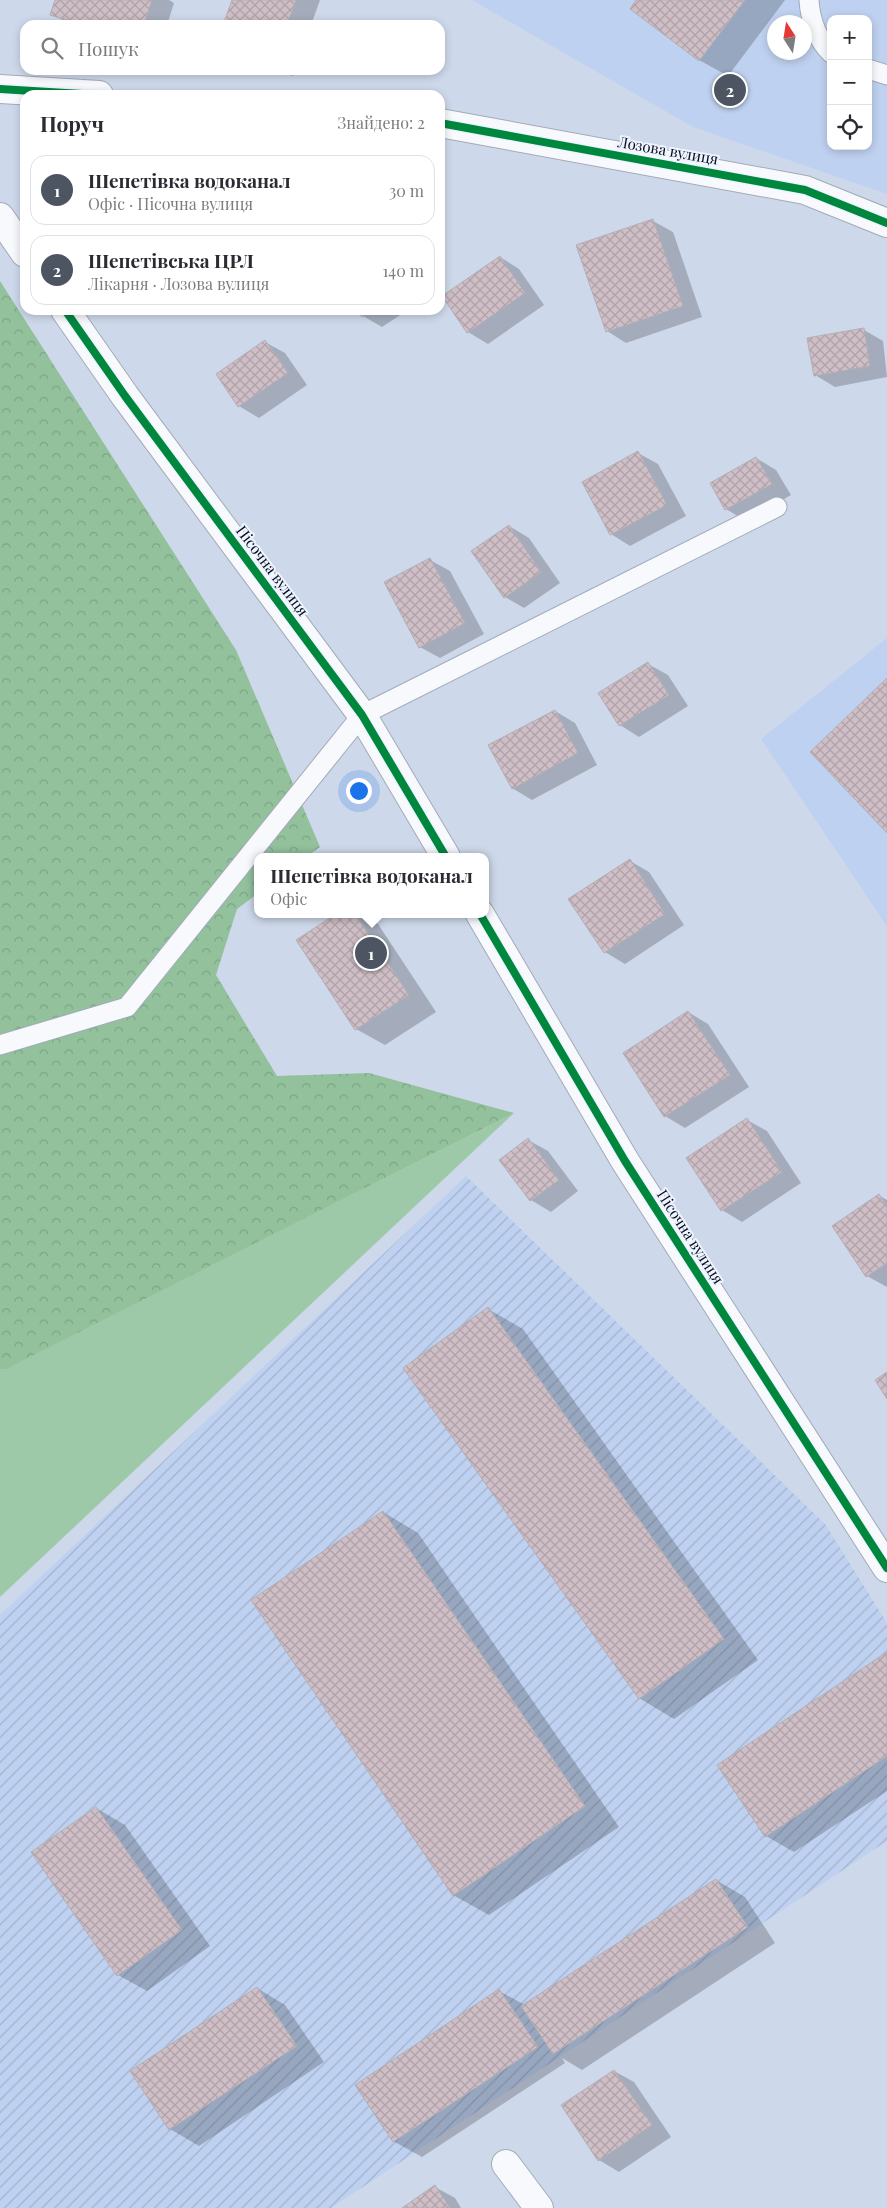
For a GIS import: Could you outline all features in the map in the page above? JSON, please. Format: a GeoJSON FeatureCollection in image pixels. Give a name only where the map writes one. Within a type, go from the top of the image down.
{"type":"FeatureCollection","features":[{"type":"Feature","properties":{"kind":"street"},"geometry":{"type":"LineString","coordinates":[[0,89],[20,90]]}},
{"type":"Feature","properties":{"kind":"street","name":"Лозова вулиця"},"geometry":{"type":"LineString","coordinates":[[445,124],[805,190],[887,223]]}},
{"type":"Feature","properties":{"kind":"street"},"geometry":{"type":"LineString","coordinates":[[0,217],[20,246]]}},
{"type":"Feature","properties":{"kind":"street","name":"Пісочна вулиця"},"geometry":{"type":"LineString","coordinates":[[68,315],[125,396],[362,715],[444,853]]}},
{"type":"Feature","properties":{"kind":"street","name":"Пісочна вулиця"},"geometry":{"type":"LineString","coordinates":[[482,918],[625,1161],[887,1568]]}},
{"type":"Feature","properties":{"kind":"street"},"geometry":{"type":"LineString","coordinates":[[506,2164],[539,2208]]}},
{"type":"Feature","properties":{"kind":"lane"},"geometry":{"type":"LineString","coordinates":[[809,0],[810,12],[822,45],[827,49]]}},
{"type":"Feature","properties":{"kind":"lane"},"geometry":{"type":"LineString","coordinates":[[872,70],[887,75]]}},
{"type":"Feature","properties":{"kind":"lane"},"geometry":{"type":"LineString","coordinates":[[0,1045],[127,1007],[362,715],[776,507]]}},
{"type":"Feature","properties":{"kind":"shaded area"},"geometry":{"type":"Polygon","coordinates":[[[472,0],[887,0],[887,194],[693,127],[472,0]]]}},
{"type":"Feature","properties":{"kind":"shaded area"},"geometry":{"type":"Polygon","coordinates":[[[887,638],[887,926],[761,739],[887,638]]]}},
{"type":"Feature","properties":{"kind":"shaded area"},"geometry":{"type":"Polygon","coordinates":[[[466,1176],[825,1524],[887,1623],[887,1841],[331,2208],[0,2208],[0,1615],[466,1176]]]}},
{"type":"Feature","properties":{"kind":"green space"},"geometry":{"type":"Polygon","coordinates":[[[0,281],[236,650],[320,847],[312,853],[254,853],[254,896],[237,909],[216,975],[277,1076],[369,1073],[514,1113],[6,1369],[0,1369],[0,281]]]}},
{"type":"Feature","properties":{"kind":"green space"},"geometry":{"type":"Polygon","coordinates":[[[514,1113],[0,1597],[0,1365],[17,1363],[514,1113]]]}},
{"type":"Feature","properties":{"kind":"building"},"geometry":{"type":"Polygon","coordinates":[[[55,0],[152,0],[146,20],[66,20],[50,15],[55,0]]]}},
{"type":"Feature","properties":{"kind":"building"},"geometry":{"type":"Polygon","coordinates":[[[232,0],[296,0],[289,20],[225,20],[232,0]]]}},
{"type":"Feature","properties":{"kind":"building"},"geometry":{"type":"Polygon","coordinates":[[[636,0],[745,0],[699,61],[630,9],[636,0]]]}},
{"type":"Feature","properties":{"kind":"building"},"geometry":{"type":"Polygon","coordinates":[[[653,219],[683,306],[606,332],[576,245],[653,219]]]}},
{"type":"Feature","properties":{"kind":"building"},"geometry":{"type":"Polygon","coordinates":[[[500,256],[525,293],[467,333],[445,300],[445,294],[500,256]]]}},
{"type":"Feature","properties":{"kind":"building"},"geometry":{"type":"Polygon","coordinates":[[[864,328],[870,366],[814,376],[807,338],[864,328]]]}},
{"type":"Feature","properties":{"kind":"building"},"geometry":{"type":"Polygon","coordinates":[[[265,340],[288,373],[238,407],[216,374],[265,340]]]}},
{"type":"Feature","properties":{"kind":"building"},"geometry":{"type":"Polygon","coordinates":[[[638,451],[667,505],[610,535],[582,482],[638,451]]]}},
{"type":"Feature","properties":{"kind":"building"},"geometry":{"type":"Polygon","coordinates":[[[756,457],[772,484],[725,510],[710,483],[756,457]]]}},
{"type":"Feature","properties":{"kind":"building"},"geometry":{"type":"Polygon","coordinates":[[[509,525],[541,572],[504,598],[471,551],[509,525]]]}},
{"type":"Feature","properties":{"kind":"building"},"geometry":{"type":"Polygon","coordinates":[[[430,558],[465,623],[419,648],[384,582],[430,558]]]}},
{"type":"Feature","properties":{"kind":"building"},"geometry":{"type":"Polygon","coordinates":[[[648,662],[669,695],[619,726],[598,693],[648,662]]]}},
{"type":"Feature","properties":{"kind":"building"},"geometry":{"type":"Polygon","coordinates":[[[887,678],[887,833],[810,752],[887,678]]]}},
{"type":"Feature","properties":{"kind":"building"},"geometry":{"type":"Polygon","coordinates":[[[555,710],[578,753],[512,789],[488,745],[555,710]]]}},
{"type":"Feature","properties":{"kind":"building"},"geometry":{"type":"Polygon","coordinates":[[[630,859],[665,914],[604,953],[568,899],[630,859]]]}},
{"type":"Feature","properties":{"kind":"building"},"geometry":{"type":"Polygon","coordinates":[[[330,918],[358,918],[409,995],[355,1030],[296,940],[330,918]]]}},
{"type":"Feature","properties":{"kind":"building"},"geometry":{"type":"Polygon","coordinates":[[[688,1011],[730,1075],[664,1117],[623,1053],[688,1011]]]}},
{"type":"Feature","properties":{"kind":"building"},"geometry":{"type":"Polygon","coordinates":[[[747,1118],[782,1172],[721,1211],[686,1158],[747,1118]]]}},
{"type":"Feature","properties":{"kind":"building"},"geometry":{"type":"Polygon","coordinates":[[[528,1138],[559,1180],[530,1201],[499,1160],[528,1138]]]}},
{"type":"Feature","properties":{"kind":"building"},"geometry":{"type":"Polygon","coordinates":[[[879,1194],[887,1206],[887,1263],[866,1277],[832,1226],[879,1194]]]}},
{"type":"Feature","properties":{"kind":"building"},"geometry":{"type":"Polygon","coordinates":[[[488,1307],[724,1639],[639,1699],[403,1368],[488,1307]]]}},
{"type":"Feature","properties":{"kind":"building"},"geometry":{"type":"Polygon","coordinates":[[[887,1372],[887,1399],[875,1380],[887,1372]]]}},
{"type":"Feature","properties":{"kind":"building"},"geometry":{"type":"Polygon","coordinates":[[[383,1511],[585,1806],[453,1896],[251,1600],[383,1511]]]}},
{"type":"Feature","properties":{"kind":"building"},"geometry":{"type":"Polygon","coordinates":[[[887,1652],[887,1756],[765,1837],[717,1765],[887,1652]]]}},
{"type":"Feature","properties":{"kind":"building"},"geometry":{"type":"Polygon","coordinates":[[[96,1807],[182,1930],[117,1976],[31,1852],[96,1807]]]}},
{"type":"Feature","properties":{"kind":"building"},"geometry":{"type":"Polygon","coordinates":[[[716,1879],[748,1927],[553,2054],[521,2006],[716,1879]]]}},
{"type":"Feature","properties":{"kind":"building"},"geometry":{"type":"Polygon","coordinates":[[[257,1987],[297,2046],[169,2130],[130,2071],[257,1987]]]}},
{"type":"Feature","properties":{"kind":"building"},"geometry":{"type":"Polygon","coordinates":[[[499,1989],[538,2047],[393,2142],[355,2085],[499,1989]]]}},
{"type":"Feature","properties":{"kind":"building"},"geometry":{"type":"Polygon","coordinates":[[[614,2070],[652,2125],[598,2161],[561,2105],[614,2070]]]}},
{"type":"Feature","properties":{"kind":"building"},"geometry":{"type":"Polygon","coordinates":[[[435,2185],[450,2208],[402,2208],[435,2185]]]}},
{"type":"Feature","properties":{"kind":"cycle path"},"geometry":{"type":"LineString","coordinates":[[0,89],[20,90]]}},
{"type":"Feature","properties":{"kind":"cycle path"},"geometry":{"type":"LineString","coordinates":[[445,124],[805,190],[887,223]]}},
{"type":"Feature","properties":{"kind":"cycle path"},"geometry":{"type":"LineString","coordinates":[[68,315],[125,396],[362,715],[444,853]]}},
{"type":"Feature","properties":{"kind":"cycle path"},"geometry":{"type":"LineString","coordinates":[[482,918],[625,1161],[887,1568]]}},
{"type":"Feature","properties":{"kind":"place","name":"Шепетівська ЦРЛ"},"geometry":{"type":"Point","coordinates":[730,90]}},
{"type":"Feature","properties":{"kind":"place","name":"Шепетівка водоканал"},"geometry":{"type":"Point","coordinates":[371,953]}}]}
